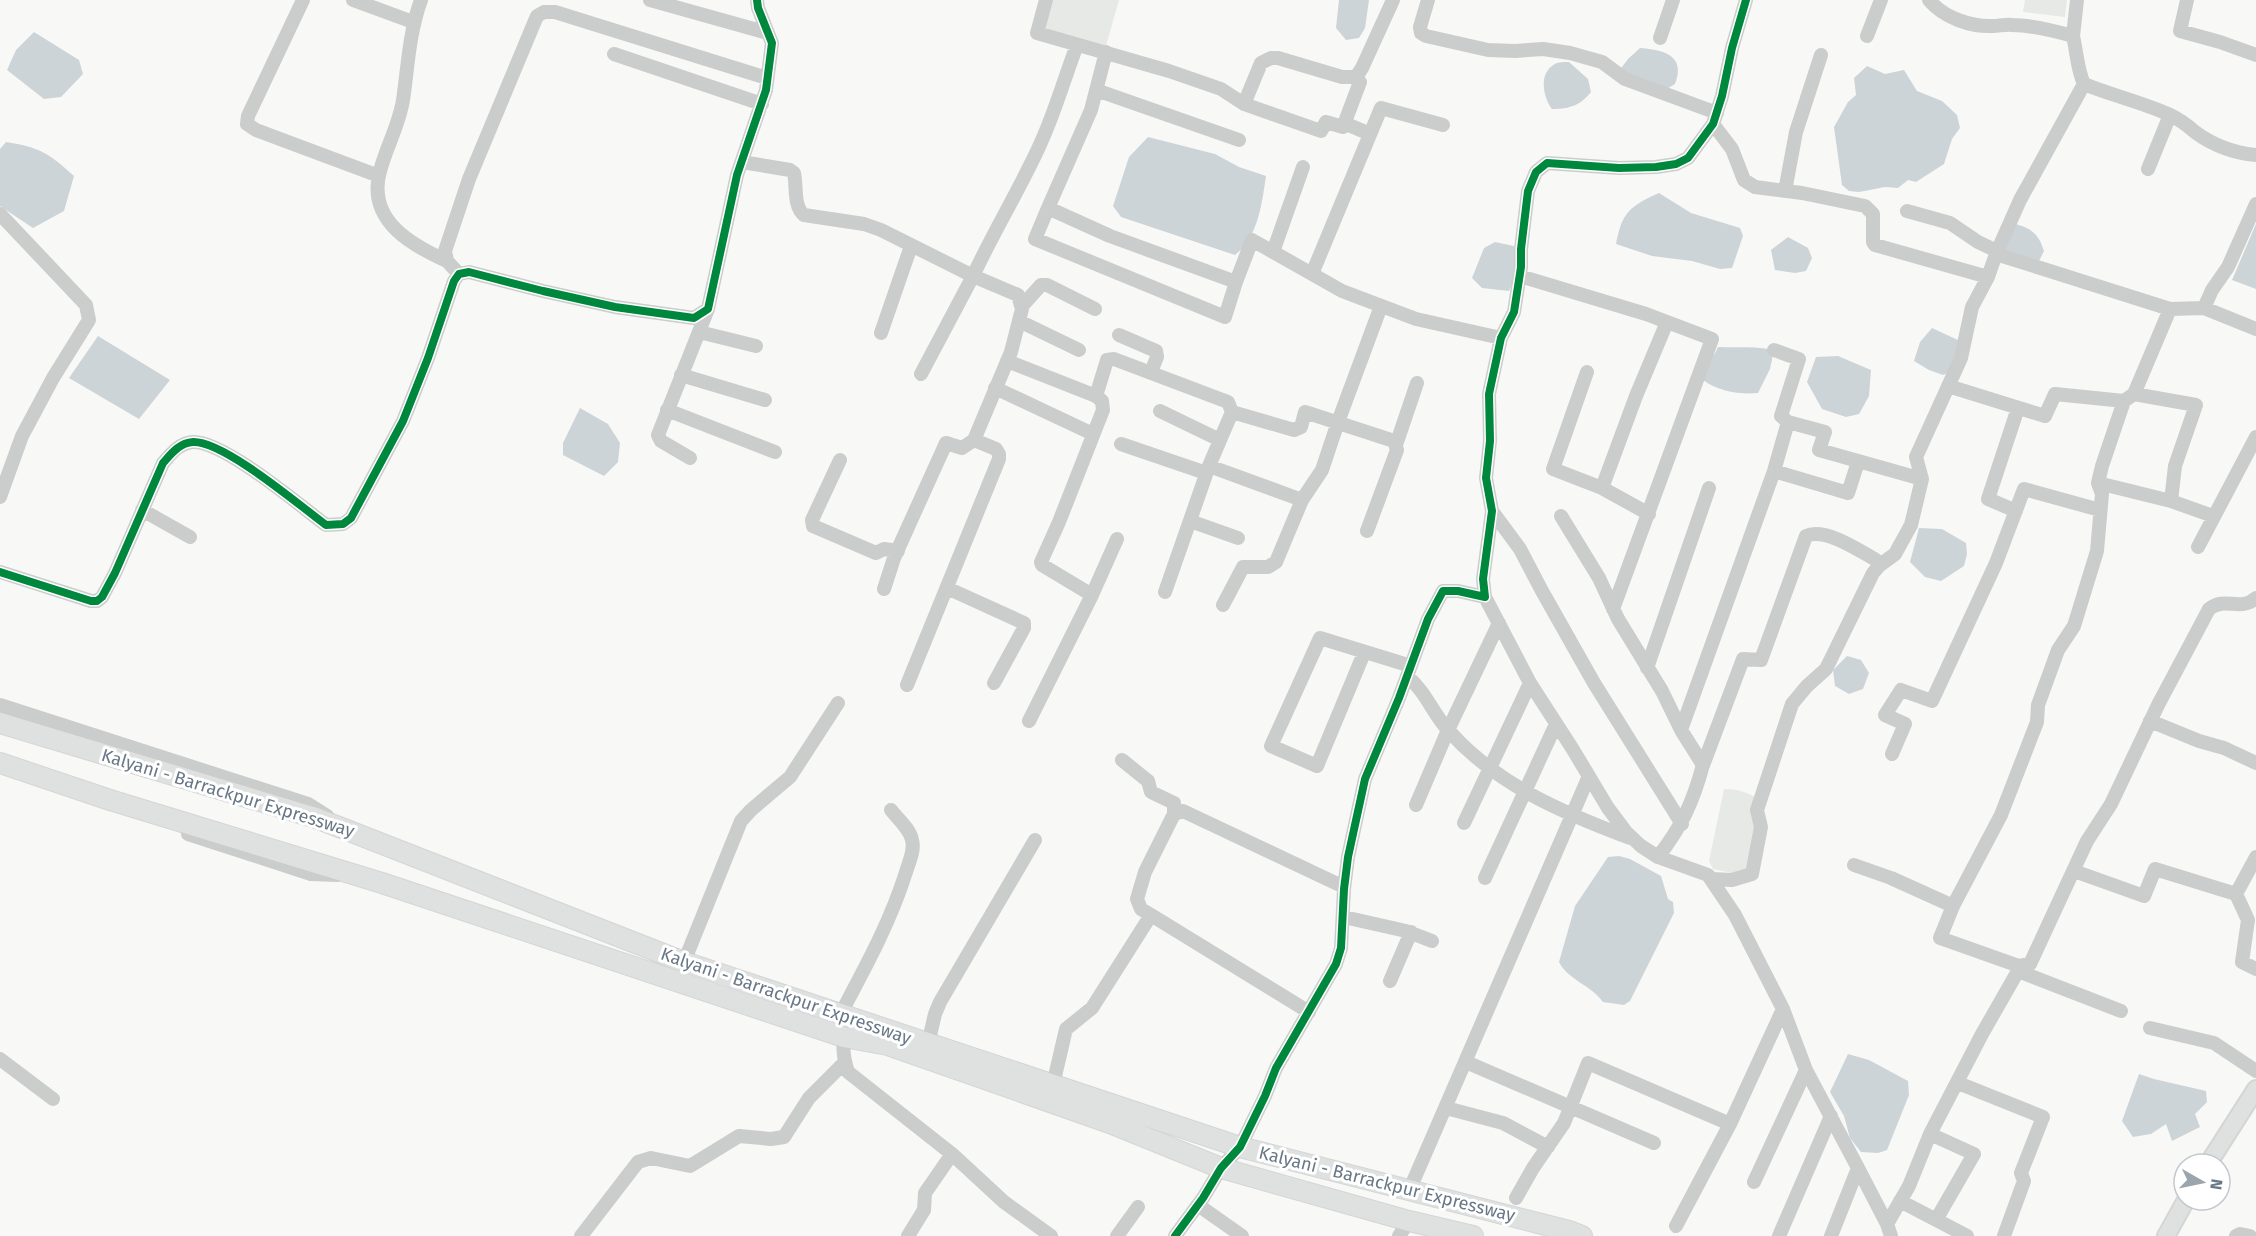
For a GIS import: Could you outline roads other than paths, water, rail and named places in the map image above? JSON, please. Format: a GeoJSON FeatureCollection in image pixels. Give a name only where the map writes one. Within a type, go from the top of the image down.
{"type":"FeatureCollection","features":[{"type":"Feature","properties":{"kind":"highway","name":"Kalyani - Barrackpur Expressway"},"geometry":{"type":"LineString","coordinates":[[0,723],[316,818],[684,962],[1240,1147],[1582,1236]]}},
{"type":"Feature","properties":{"kind":"highway"},"geometry":{"type":"LineString","coordinates":[[0,763],[110,800],[357,875],[844,1037],[888,1045],[1110,1123],[1221,1168],[1404,1228],[1473,1236]]}},
{"type":"Feature","properties":{"kind":"main road"},"geometry":{"type":"LineString","coordinates":[[2216,1152],[2256,1089]]}},
{"type":"Feature","properties":{"kind":"main road"},"geometry":{"type":"LineString","coordinates":[[2166,1236],[2179,1212]]}},
{"type":"Feature","properties":{"kind":"street"},"geometry":{"type":"LineString","coordinates":[[303,0],[248,116],[247,124],[256,130],[379,176]]}},
{"type":"Feature","properties":{"kind":"street"},"geometry":{"type":"LineString","coordinates":[[353,0],[413,22]]}},
{"type":"Feature","properties":{"kind":"street"},"geometry":{"type":"LineString","coordinates":[[421,0],[413,22],[403,100],[379,176],[378,198],[384,215],[391,225],[420,249],[447,261],[459,274]]}},
{"type":"Feature","properties":{"kind":"street"},"geometry":{"type":"LineString","coordinates":[[650,0],[768,33]]}},
{"type":"Feature","properties":{"kind":"street"},"geometry":{"type":"LineString","coordinates":[[690,458],[658,438],[658,430],[713,294],[737,175],[762,104],[772,43],[757,0]]}},
{"type":"Feature","properties":{"kind":"street"},"geometry":{"type":"LineString","coordinates":[[1046,0],[1036,33],[1106,52],[1221,90],[1244,104],[1321,131],[1326,122],[1342,127],[1360,82],[1356,77]]}},
{"type":"Feature","properties":{"kind":"street"},"geometry":{"type":"LineString","coordinates":[[1356,77],[1393,0]]}},
{"type":"Feature","properties":{"kind":"street"},"geometry":{"type":"LineString","coordinates":[[1428,0],[1420,27],[1421,33],[1426,36],[1488,50],[1543,49],[1570,53],[1602,62],[1625,79],[1715,118],[1732,149],[1744,180],[1755,187],[1866,206],[1873,214],[1873,242],[1875,245],[1988,277]]}},
{"type":"Feature","properties":{"kind":"street"},"geometry":{"type":"LineString","coordinates":[[1660,38],[1673,0]]}},
{"type":"Feature","properties":{"kind":"street"},"geometry":{"type":"LineString","coordinates":[[1632,839],[1608,808],[1530,683],[1485,597],[1483,579],[1492,511],[1486,478],[1490,441],[1489,401],[1501,338],[1514,312],[1520,276],[1528,191],[1536,172],[1542,165],[1554,162],[1620,168],[1676,164],[1688,158],[1715,118],[1746,0]]}},
{"type":"Feature","properties":{"kind":"street"},"geometry":{"type":"LineString","coordinates":[[1867,36],[1881,0]]}},
{"type":"Feature","properties":{"kind":"street"},"geometry":{"type":"LineString","coordinates":[[1929,0],[1936,8],[1969,24],[2013,25],[2073,36]]}},
{"type":"Feature","properties":{"kind":"street"},"geometry":{"type":"LineString","coordinates":[[2077,0],[2073,36],[2077,51],[2078,71],[2084,84],[2184,121],[2213,143],[2234,153],[2256,155]]}},
{"type":"Feature","properties":{"kind":"street"},"geometry":{"type":"LineString","coordinates":[[2187,0],[2180,31],[2256,55]]}},
{"type":"Feature","properties":{"kind":"street"},"geometry":{"type":"LineString","coordinates":[[447,261],[445,250],[469,179],[537,16],[544,12],[555,12],[767,78]]}},
{"type":"Feature","properties":{"kind":"street"},"geometry":{"type":"LineString","coordinates":[[921,374],[993,234],[1005,217],[1040,146],[1077,45]]}},
{"type":"Feature","properties":{"kind":"street"},"geometry":{"type":"LineString","coordinates":[[1106,52],[1091,110],[1035,240],[1225,316],[1251,240],[1342,291],[1416,319],[1501,338]]}},
{"type":"Feature","properties":{"kind":"street"},"geometry":{"type":"LineString","coordinates":[[614,54],[762,104]]}},
{"type":"Feature","properties":{"kind":"street"},"geometry":{"type":"LineString","coordinates":[[1785,191],[1796,132],[1821,55]]}},
{"type":"Feature","properties":{"kind":"street"},"geometry":{"type":"LineString","coordinates":[[1244,104],[1261,63],[1271,58],[1278,58],[1342,77],[1356,77]]}},
{"type":"Feature","properties":{"kind":"street"},"geometry":{"type":"LineString","coordinates":[[1711,879],[1732,880],[1752,874],[1761,827],[1756,810],[1792,704],[1826,669],[1873,573],[1896,554],[1911,525],[1922,479],[1916,457],[1961,358],[1972,307],[1988,277],[2019,200],[2084,84]]}},
{"type":"Feature","properties":{"kind":"street"},"geometry":{"type":"LineString","coordinates":[[1096,90],[1239,140]]}},
{"type":"Feature","properties":{"kind":"street"},"geometry":{"type":"LineString","coordinates":[[1312,274],[1381,108],[1443,125]]}},
{"type":"Feature","properties":{"kind":"street"},"geometry":{"type":"LineString","coordinates":[[2148,169],[2170,115]]}},
{"type":"Feature","properties":{"kind":"street"},"geometry":{"type":"LineString","coordinates":[[1344,123],[1370,134]]}},
{"type":"Feature","properties":{"kind":"street"},"geometry":{"type":"LineString","coordinates":[[742,162],[790,170],[794,173],[798,206],[804,215],[864,224],[1018,295],[1022,306]]}},
{"type":"Feature","properties":{"kind":"street"},"geometry":{"type":"LineString","coordinates":[[1274,252],[1304,167]]}},
{"type":"Feature","properties":{"kind":"street"},"geometry":{"type":"LineString","coordinates":[[2204,308],[2212,290],[2228,267],[2256,204]]}},
{"type":"Feature","properties":{"kind":"street"},"geometry":{"type":"LineString","coordinates":[[1048,208],[1110,236],[1236,282]]}},
{"type":"Feature","properties":{"kind":"street"},"geometry":{"type":"LineString","coordinates":[[1908,211],[1950,223],[1997,253],[2170,309],[2204,308],[2256,329]]}},
{"type":"Feature","properties":{"kind":"street"},"geometry":{"type":"LineString","coordinates":[[0,214],[86,305],[89,320],[53,378],[22,436],[0,497]]}},
{"type":"Feature","properties":{"kind":"street"},"geometry":{"type":"LineString","coordinates":[[881,333],[911,246]]}},
{"type":"Feature","properties":{"kind":"street"},"geometry":{"type":"LineString","coordinates":[[0,572],[97,601],[102,597],[116,573],[163,463],[174,450],[184,443],[194,442],[211,446],[238,461],[326,525],[343,524],[351,518],[403,421],[454,281],[459,274],[469,272],[615,307],[694,318],[708,309]]}},
{"type":"Feature","properties":{"kind":"street"},"geometry":{"type":"LineString","coordinates":[[1520,276],[1667,322],[1712,339],[1613,609]]}},
{"type":"Feature","properties":{"kind":"street"},"geometry":{"type":"LineString","coordinates":[[885,589],[898,551],[946,443],[962,448],[974,440],[1007,361],[1022,306],[1041,285],[1047,285],[1095,309]]}},
{"type":"Feature","properties":{"kind":"street"},"geometry":{"type":"LineString","coordinates":[[1223,605],[1243,567],[1268,567],[1276,562],[1302,500],[1323,470],[1338,422],[1381,306]]}},
{"type":"Feature","properties":{"kind":"street"},"geometry":{"type":"LineString","coordinates":[[2121,1011],[1940,938],[1953,906],[1998,821],[2037,722],[2038,705],[2058,650],[2074,626],[2097,551],[2102,494],[2098,483],[2112,432],[2170,309]]}},
{"type":"Feature","properties":{"kind":"street"},"geometry":{"type":"LineString","coordinates":[[1019,321],[1079,350]]}},
{"type":"Feature","properties":{"kind":"street"},"geometry":{"type":"LineString","coordinates":[[1602,488],[1636,396],[1667,322]]}},
{"type":"Feature","properties":{"kind":"street"},"geometry":{"type":"LineString","coordinates":[[699,332],[756,346]]}},
{"type":"Feature","properties":{"kind":"street"},"geometry":{"type":"LineString","coordinates":[[1119,335],[1156,351],[1157,357],[1151,372]]}},
{"type":"Feature","properties":{"kind":"street"},"geometry":{"type":"LineString","coordinates":[[1774,350],[1798,359],[1781,416],[1788,422],[1825,432],[1819,450],[1922,479]]}},
{"type":"Feature","properties":{"kind":"street"},"geometry":{"type":"LineString","coordinates":[[1096,396],[1107,360],[1114,359],[1228,402],[1232,412],[1207,470],[1165,592]]}},
{"type":"Feature","properties":{"kind":"street"},"geometry":{"type":"LineString","coordinates":[[1007,361],[1096,396],[1102,401],[1102,410],[1093,434],[1041,562],[1042,565],[1092,595]]}},
{"type":"Feature","properties":{"kind":"street"},"geometry":{"type":"LineString","coordinates":[[1587,372],[1553,469],[1602,488],[1648,514]]}},
{"type":"Feature","properties":{"kind":"street"},"geometry":{"type":"LineString","coordinates":[[681,375],[765,400]]}},
{"type":"Feature","properties":{"kind":"street"},"geometry":{"type":"LineString","coordinates":[[1367,531],[1397,450],[1396,445],[1417,383]]}},
{"type":"Feature","properties":{"kind":"street"},"geometry":{"type":"LineString","coordinates":[[1948,386],[2045,416],[2055,394],[2196,405],[2175,466],[2171,501]]}},
{"type":"Feature","properties":{"kind":"street"},"geometry":{"type":"LineString","coordinates":[[995,388],[1093,434]]}},
{"type":"Feature","properties":{"kind":"street"},"geometry":{"type":"LineString","coordinates":[[2016,511],[1988,499],[2018,408]]}},
{"type":"Feature","properties":{"kind":"street"},"geometry":{"type":"LineString","coordinates":[[667,410],[775,452]]}},
{"type":"Feature","properties":{"kind":"street"},"geometry":{"type":"LineString","coordinates":[[1160,411],[1220,440]]}},
{"type":"Feature","properties":{"kind":"street"},"geometry":{"type":"LineString","coordinates":[[1232,412],[1294,430],[1301,427],[1305,412],[1394,441],[1396,445]]}},
{"type":"Feature","properties":{"kind":"street"},"geometry":{"type":"LineString","coordinates":[[1682,730],[1774,471],[1788,422]]}},
{"type":"Feature","properties":{"kind":"street"},"geometry":{"type":"LineString","coordinates":[[2198,547],[2256,437]]}},
{"type":"Feature","properties":{"kind":"street"},"geometry":{"type":"LineString","coordinates":[[907,685],[999,459],[999,452],[996,449],[974,440]]}},
{"type":"Feature","properties":{"kind":"street"},"geometry":{"type":"LineString","coordinates":[[1121,444],[1302,500]]}},
{"type":"Feature","properties":{"kind":"street"},"geometry":{"type":"LineString","coordinates":[[840,460],[813,520],[813,526],[876,553],[884,549],[898,551]]}},
{"type":"Feature","properties":{"kind":"street"},"geometry":{"type":"LineString","coordinates":[[1774,471],[1848,493],[1858,462]]}},
{"type":"Feature","properties":{"kind":"street"},"geometry":{"type":"LineString","coordinates":[[2098,483],[2171,501],[2214,516]]}},
{"type":"Feature","properties":{"kind":"street"},"geometry":{"type":"LineString","coordinates":[[1647,668],[1709,488]]}},
{"type":"Feature","properties":{"kind":"street"},"geometry":{"type":"LineString","coordinates":[[1892,754],[1905,724],[1885,715],[1901,690],[1932,701],[1996,563],[2024,489],[2100,510]]}},
{"type":"Feature","properties":{"kind":"street"},"geometry":{"type":"LineString","coordinates":[[142,510],[190,537]]}},
{"type":"Feature","properties":{"kind":"street"},"geometry":{"type":"LineString","coordinates":[[1492,511],[1520,549],[1594,683],[1682,824]]}},
{"type":"Feature","properties":{"kind":"street"},"geometry":{"type":"LineString","coordinates":[[1561,516],[1599,578],[1613,609],[1662,691],[1703,765],[1702,768]]}},
{"type":"Feature","properties":{"kind":"street"},"geometry":{"type":"LineString","coordinates":[[1190,522],[1238,537]]}},
{"type":"Feature","properties":{"kind":"street"},"geometry":{"type":"LineString","coordinates":[[1658,857],[1682,824],[1696,792],[1702,768],[1743,659],[1761,660],[1806,536],[1813,532],[1841,541],[1876,560],[1880,565]]}},
{"type":"Feature","properties":{"kind":"street"},"geometry":{"type":"LineString","coordinates":[[1029,721],[1092,595],[1117,539]]}},
{"type":"Feature","properties":{"kind":"street"},"geometry":{"type":"LineString","coordinates":[[947,588],[1024,623],[1024,628],[994,683]]}},
{"type":"Feature","properties":{"kind":"street"},"geometry":{"type":"LineString","coordinates":[[1175,1236],[1221,1168],[1240,1147],[1276,1068],[1336,964],[1341,948],[1344,887],[1365,778],[1428,619],[1443,591],[1458,591],[1485,597]]}},
{"type":"Feature","properties":{"kind":"street"},"geometry":{"type":"LineString","coordinates":[[1889,1230],[1930,1134],[2018,968],[2030,964],[2087,841],[2111,804],[2150,721],[2209,609],[2224,602],[2241,605],[2250,603],[2256,598]]}},
{"type":"Feature","properties":{"kind":"street"},"geometry":{"type":"LineString","coordinates":[[1416,805],[1448,730],[1499,623]]}},
{"type":"Feature","properties":{"kind":"street"},"geometry":{"type":"LineString","coordinates":[[1364,653],[1317,766],[1271,746],[1320,638],[1364,653],[1409,671],[1448,730],[1490,768],[1526,793],[1571,815],[1632,839],[1658,857],[1708,875],[1735,915],[1783,1009],[1806,1070],[1889,1230]]}},
{"type":"Feature","properties":{"kind":"street"},"geometry":{"type":"LineString","coordinates":[[1464,823],[1530,683]]}},
{"type":"Feature","properties":{"kind":"street"},"geometry":{"type":"LineString","coordinates":[[684,962],[741,821],[790,777],[838,703]]}},
{"type":"Feature","properties":{"kind":"street"},"geometry":{"type":"LineString","coordinates":[[0,705],[308,804],[359,834]]}},
{"type":"Feature","properties":{"kind":"street"},"geometry":{"type":"LineString","coordinates":[[2150,721],[2199,741],[2254,758]]}},
{"type":"Feature","properties":{"kind":"street"},"geometry":{"type":"LineString","coordinates":[[1485,878],[1556,724]]}},
{"type":"Feature","properties":{"kind":"street"},"geometry":{"type":"LineString","coordinates":[[1122,760],[1148,781],[1151,792],[1174,803],[1174,814],[1145,872],[1137,899],[1141,909],[1309,1012]]}},
{"type":"Feature","properties":{"kind":"street"},"geometry":{"type":"LineString","coordinates":[[0,772],[311,874],[357,875]]}},
{"type":"Feature","properties":{"kind":"street"},"geometry":{"type":"LineString","coordinates":[[1409,1191],[1589,776]]}},
{"type":"Feature","properties":{"kind":"street"},"geometry":{"type":"LineString","coordinates":[[891,810],[913,841],[913,851],[896,906],[847,1017],[844,1062],[848,1072],[856,1079],[952,1154],[1004,1202],[1051,1236]]}},
{"type":"Feature","properties":{"kind":"street"},"geometry":{"type":"LineString","coordinates":[[1174,814],[1183,811],[1344,887]]}},
{"type":"Feature","properties":{"kind":"street"},"geometry":{"type":"LineString","coordinates":[[928,1044],[940,1002],[1035,840]]}},
{"type":"Feature","properties":{"kind":"street"},"geometry":{"type":"LineString","coordinates":[[2236,894],[2256,856]]}},
{"type":"Feature","properties":{"kind":"street"},"geometry":{"type":"LineString","coordinates":[[1854,865],[1891,878],[1953,906]]}},
{"type":"Feature","properties":{"kind":"street"},"geometry":{"type":"LineString","coordinates":[[2074,871],[2144,896],[2155,868],[2236,894],[2248,920],[2242,962],[2256,969]]}},
{"type":"Feature","properties":{"kind":"street"},"geometry":{"type":"LineString","coordinates":[[1053,1085],[1066,1029],[1092,1008],[1151,915]]}},
{"type":"Feature","properties":{"kind":"street"},"geometry":{"type":"LineString","coordinates":[[1344,917],[1411,932],[1432,941]]}},
{"type":"Feature","properties":{"kind":"street"},"geometry":{"type":"LineString","coordinates":[[1390,981],[1411,932]]}},
{"type":"Feature","properties":{"kind":"street"},"geometry":{"type":"LineString","coordinates":[[1676,1226],[1730,1124],[1783,1009]]}},
{"type":"Feature","properties":{"kind":"street"},"geometry":{"type":"LineString","coordinates":[[2150,1028],[2214,1043],[2256,1071]]}},
{"type":"Feature","properties":{"kind":"street"},"geometry":{"type":"LineString","coordinates":[[0,1059],[53,1099]]}},
{"type":"Feature","properties":{"kind":"street"},"geometry":{"type":"LineString","coordinates":[[581,1236],[638,1162],[651,1158],[690,1166],[739,1136],[771,1139],[784,1137],[809,1098],[844,1062]]}},
{"type":"Feature","properties":{"kind":"street"},"geometry":{"type":"LineString","coordinates":[[1466,1062],[1654,1143]]}},
{"type":"Feature","properties":{"kind":"street"},"geometry":{"type":"LineString","coordinates":[[1516,1198],[1533,1168],[1564,1123],[1588,1064],[1730,1124]]}},
{"type":"Feature","properties":{"kind":"street"},"geometry":{"type":"LineString","coordinates":[[1754,1182],[1806,1070]]}},
{"type":"Feature","properties":{"kind":"street"},"geometry":{"type":"LineString","coordinates":[[1958,1083],[2043,1117],[2021,1173],[2024,1181],[2004,1236]]}},
{"type":"Feature","properties":{"kind":"street"},"geometry":{"type":"LineString","coordinates":[[1446,1108],[1503,1123],[1548,1147]]}},
{"type":"Feature","properties":{"kind":"street"},"geometry":{"type":"LineString","coordinates":[[1779,1236],[1831,1116]]}},
{"type":"Feature","properties":{"kind":"street"},"geometry":{"type":"LineString","coordinates":[[1930,1134],[1974,1154],[1936,1220]]}},
{"type":"Feature","properties":{"kind":"street"},"geometry":{"type":"LineString","coordinates":[[908,1236],[924,1210],[925,1193],[952,1154]]}},
{"type":"Feature","properties":{"kind":"street"},"geometry":{"type":"LineString","coordinates":[[1831,1236],[1858,1168]]}},
{"type":"Feature","properties":{"kind":"street"},"geometry":{"type":"LineString","coordinates":[[1900,1202],[1966,1236]]}},
{"type":"Feature","properties":{"kind":"street"},"geometry":{"type":"LineString","coordinates":[[1198,1205],[1242,1236]]}},
{"type":"Feature","properties":{"kind":"street"},"geometry":{"type":"LineString","coordinates":[[1117,1236],[1138,1207]]}},
{"type":"Feature","properties":{"kind":"street"},"geometry":{"type":"LineString","coordinates":[[2236,1236],[2240,1234],[2250,1236]]}}]}
